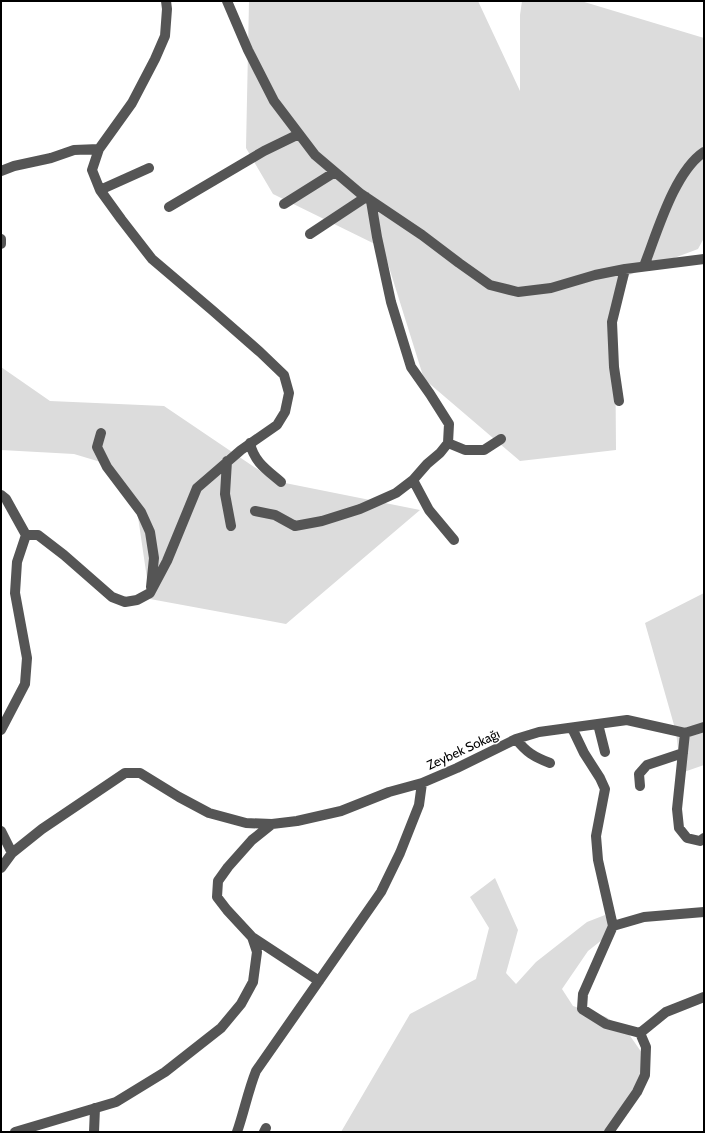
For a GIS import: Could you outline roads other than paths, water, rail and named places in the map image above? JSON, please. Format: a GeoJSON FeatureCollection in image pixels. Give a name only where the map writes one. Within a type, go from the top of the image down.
{"type":"FeatureCollection","features":[{"type":"Feature","properties":{"kind":"street"},"geometry":{"type":"LineString","coordinates":[[26,536],[38,535],[64,555],[112,597],[125,602],[137,600],[150,593],[167,561],[197,488],[227,461],[276,425],[285,412],[289,393],[284,375],[218,314],[152,259],[100,190],[92,170],[99,149],[132,103],[155,59],[165,36],[167,9],[166,1]]}},
{"type":"Feature","properties":{"kind":"street"},"geometry":{"type":"LineString","coordinates":[[227,1],[248,50],[274,101],[315,156],[368,199],[422,234],[490,285],[518,292],[551,288],[595,275],[625,269],[704,259]]}},
{"type":"Feature","properties":{"kind":"street"},"geometry":{"type":"LineString","coordinates":[[169,207],[264,151],[299,134]]}},
{"type":"Feature","properties":{"kind":"street"},"geometry":{"type":"LineString","coordinates":[[1,171],[14,166],[51,158],[74,150],[99,149]]}},
{"type":"Feature","properties":{"kind":"street"},"geometry":{"type":"LineString","coordinates":[[644,266],[666,208],[682,175],[696,158],[704,152]]}},
{"type":"Feature","properties":{"kind":"street"},"geometry":{"type":"LineString","coordinates":[[100,190],[149,168]]}},
{"type":"Feature","properties":{"kind":"street"},"geometry":{"type":"LineString","coordinates":[[284,204],[335,172]]}},
{"type":"Feature","properties":{"kind":"street"},"geometry":{"type":"LineString","coordinates":[[310,234],[368,199]]}},
{"type":"Feature","properties":{"kind":"street"},"geometry":{"type":"LineString","coordinates":[[255,511],[275,515],[294,526],[322,521],[360,509],[396,493],[413,480],[448,443],[449,424],[411,367],[391,302],[368,199]]}},
{"type":"Feature","properties":{"kind":"street"},"geometry":{"type":"LineString","coordinates":[[1,239],[1,244]]}},
{"type":"Feature","properties":{"kind":"street"},"geometry":{"type":"LineString","coordinates":[[619,401],[614,367],[612,322],[625,269]]}},
{"type":"Feature","properties":{"kind":"street"},"geometry":{"type":"LineString","coordinates":[[101,433],[97,447],[107,466],[141,512],[150,532],[154,558],[150,593]]}},
{"type":"Feature","properties":{"kind":"street"},"geometry":{"type":"LineString","coordinates":[[448,443],[465,450],[484,450],[501,439]]}},
{"type":"Feature","properties":{"kind":"street"},"geometry":{"type":"LineString","coordinates":[[250,443],[252,452],[258,462],[281,482]]}},
{"type":"Feature","properties":{"kind":"street"},"geometry":{"type":"LineString","coordinates":[[227,461],[225,494],[231,526]]}},
{"type":"Feature","properties":{"kind":"street"},"geometry":{"type":"LineString","coordinates":[[413,480],[429,510],[454,540]]}},
{"type":"Feature","properties":{"kind":"street"},"geometry":{"type":"LineString","coordinates":[[1,495],[6,499],[26,536],[17,562],[15,593],[27,658],[25,684],[1,730]]}},
{"type":"Feature","properties":{"kind":"street","name":"Zeybek Sokağı"},"geometry":{"type":"LineString","coordinates":[[1,868],[12,853],[42,830],[125,773],[140,772],[179,797],[209,813],[246,823],[272,824],[297,821],[340,811],[389,792],[422,783],[457,768],[516,739],[539,732],[627,720],[685,733]]}},
{"type":"Feature","properties":{"kind":"street"},"geometry":{"type":"LineString","coordinates":[[598,724],[605,752]]}},
{"type":"Feature","properties":{"kind":"street"},"geometry":{"type":"LineString","coordinates":[[704,727],[685,733],[676,809],[679,828],[687,838],[700,841],[704,838]]}},
{"type":"Feature","properties":{"kind":"street"},"geometry":{"type":"LineString","coordinates":[[572,728],[584,753],[600,778],[605,789],[596,836],[598,860],[612,926],[583,994],[582,1009],[606,1024],[640,1033]]}},
{"type":"Feature","properties":{"kind":"street","name":"Zeybek Sokağı"},"geometry":{"type":"LineString","coordinates":[[516,739],[526,751],[538,759],[550,763]]}},
{"type":"Feature","properties":{"kind":"street"},"geometry":{"type":"LineString","coordinates":[[640,786],[639,774],[647,765],[683,753]]}},
{"type":"Feature","properties":{"kind":"street"},"geometry":{"type":"LineString","coordinates":[[237,1132],[244,1114],[249,1090],[256,1072],[381,892],[400,853],[419,805],[422,783]]}},
{"type":"Feature","properties":{"kind":"street"},"geometry":{"type":"LineString","coordinates":[[272,824],[252,840],[228,867],[218,881],[218,897],[227,910],[252,937],[319,981]]}},
{"type":"Feature","properties":{"kind":"street"},"geometry":{"type":"LineString","coordinates":[[1,831],[12,853]]}},
{"type":"Feature","properties":{"kind":"street"},"geometry":{"type":"LineString","coordinates":[[612,926],[644,917],[704,912]]}},
{"type":"Feature","properties":{"kind":"street"},"geometry":{"type":"LineString","coordinates":[[16,1132],[116,1102],[166,1072],[221,1028],[241,1004],[253,982],[257,952],[252,937]]}},
{"type":"Feature","properties":{"kind":"street"},"geometry":{"type":"LineString","coordinates":[[640,1033],[666,1012],[704,997]]}},
{"type":"Feature","properties":{"kind":"street"},"geometry":{"type":"LineString","coordinates":[[609,1132],[637,1092],[645,1075],[646,1047],[640,1033]]}},
{"type":"Feature","properties":{"kind":"street"},"geometry":{"type":"LineString","coordinates":[[94,1132],[95,1108]]}}]}
